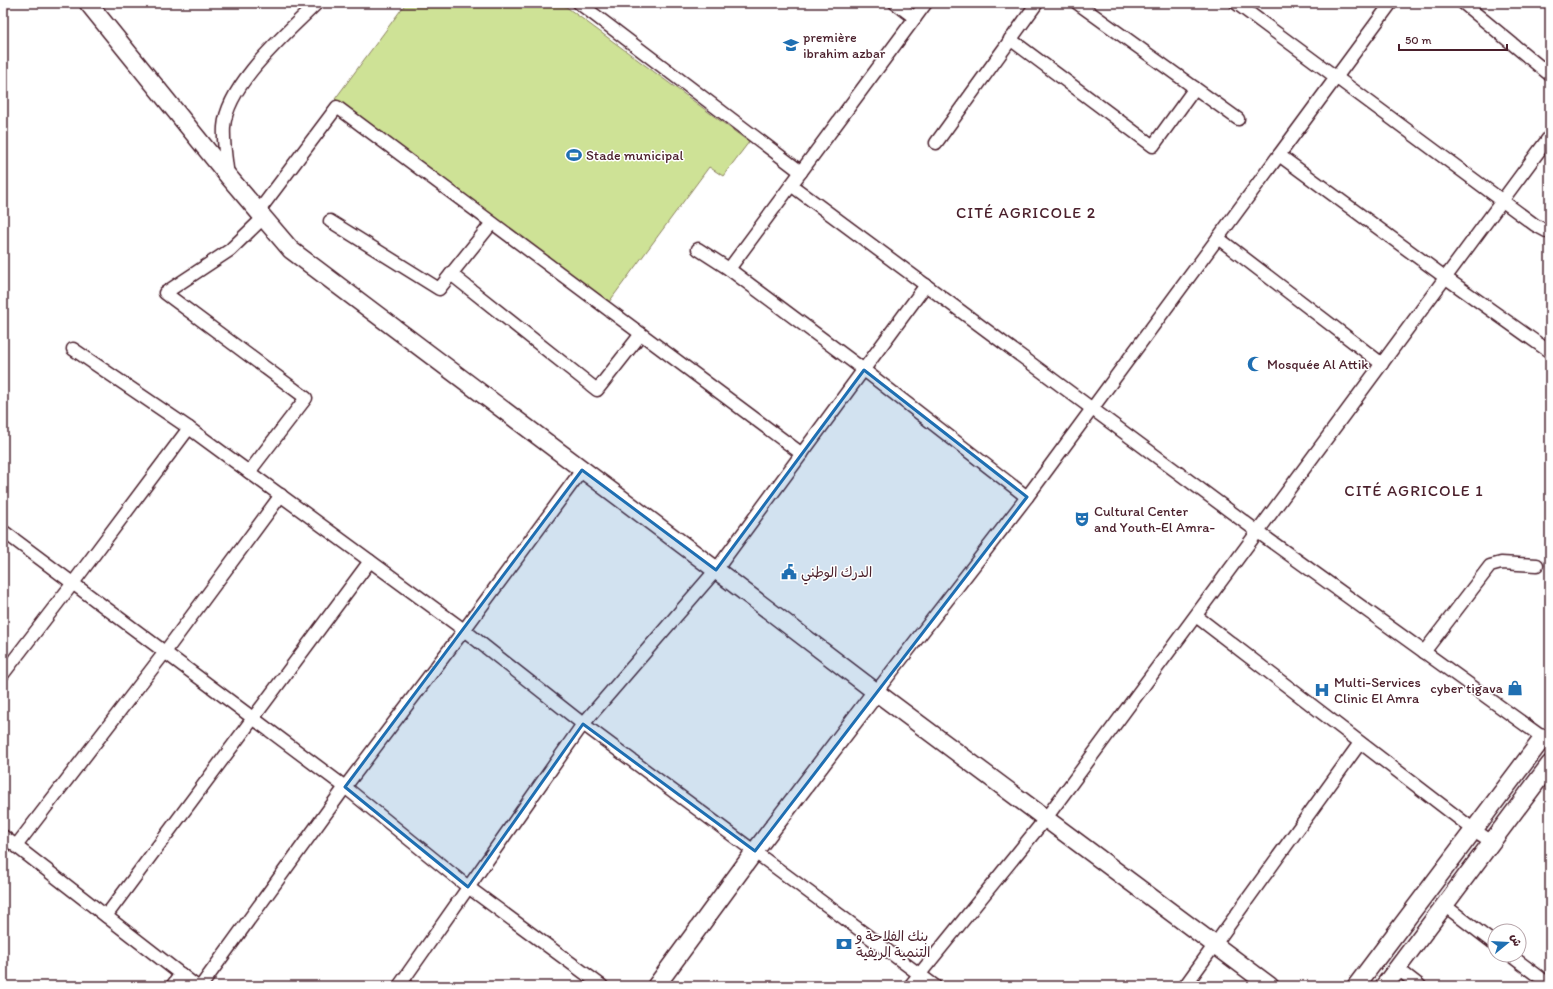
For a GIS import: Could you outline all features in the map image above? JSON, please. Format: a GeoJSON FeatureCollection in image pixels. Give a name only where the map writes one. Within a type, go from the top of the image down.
{"type":"FeatureCollection","features":[{"type":"Feature","properties":{"kind":"main road"},"geometry":{"type":"LineString","coordinates":[[88,3],[228,176],[291,250],[876,692],[1270,986]]}},
{"type":"Feature","properties":{"kind":"main road"},"geometry":{"type":"LineString","coordinates":[[656,986],[755,851],[876,692]]}},
{"type":"Feature","properties":{"kind":"main road"},"geometry":{"type":"LineString","coordinates":[[1356,986],[1474,830],[1546,740]]}},
{"type":"Feature","properties":{"kind":"main road"},"geometry":{"type":"LineString","coordinates":[[1384,986],[1550,764]]}},
{"type":"Feature","properties":{"kind":"street"},"geometry":{"type":"LineString","coordinates":[[228,176],[224,128],[228,107],[249,72],[318,3]]}},
{"type":"Feature","properties":{"kind":"street"},"geometry":{"type":"LineString","coordinates":[[579,3],[801,172]]}},
{"type":"Feature","properties":{"kind":"street"},"geometry":{"type":"LineString","coordinates":[[896,3],[915,18]]}},
{"type":"Feature","properties":{"kind":"street"},"geometry":{"type":"LineString","coordinates":[[729,269],[926,3]]}},
{"type":"Feature","properties":{"kind":"street"},"geometry":{"type":"LineString","coordinates":[[936,143],[1037,3]]}},
{"type":"Feature","properties":{"kind":"street"},"geometry":{"type":"LineString","coordinates":[[1077,3],[1238,120]]}},
{"type":"Feature","properties":{"kind":"street"},"geometry":{"type":"LineString","coordinates":[[1236,3],[1502,201],[1535,225],[1550,232]]}},
{"type":"Feature","properties":{"kind":"street"},"geometry":{"type":"LineString","coordinates":[[876,692],[1027,497],[1391,3]]}},
{"type":"Feature","properties":{"kind":"street"},"geometry":{"type":"LineString","coordinates":[[1463,3],[1550,75]]}},
{"type":"Feature","properties":{"kind":"street"},"geometry":{"type":"LineString","coordinates":[[1010,40],[1153,146],[1195,88]]}},
{"type":"Feature","properties":{"kind":"street"},"geometry":{"type":"LineString","coordinates":[[249,472],[306,398],[165,293],[230,250],[261,215],[337,107],[802,454]]}},
{"type":"Feature","properties":{"kind":"street"},"geometry":{"type":"LineString","coordinates":[[910,986],[1046,818],[1550,136]]}},
{"type":"Feature","properties":{"kind":"street"},"geometry":{"type":"LineString","coordinates":[[1279,155],[1446,278],[1550,352]]}},
{"type":"Feature","properties":{"kind":"street"},"geometry":{"type":"LineString","coordinates":[[791,185],[1258,532],[1546,740]]}},
{"type":"Feature","properties":{"kind":"street"},"geometry":{"type":"LineString","coordinates":[[330,221],[439,289],[492,223]]}},
{"type":"Feature","properties":{"kind":"street"},"geometry":{"type":"LineString","coordinates":[[1218,238],[1382,364]]}},
{"type":"Feature","properties":{"kind":"street"},"geometry":{"type":"LineString","coordinates":[[698,249],[729,269],[864,370],[1027,497]]}},
{"type":"Feature","properties":{"kind":"street"},"geometry":{"type":"LineString","coordinates":[[451,274],[597,390],[641,334]]}},
{"type":"Feature","properties":{"kind":"street"},"geometry":{"type":"LineString","coordinates":[[400,986],[583,724],[716,570],[926,285]]}},
{"type":"Feature","properties":{"kind":"street"},"geometry":{"type":"LineString","coordinates":[[73,349],[189,428],[464,630],[583,724],[935,986]]}},
{"type":"Feature","properties":{"kind":"street"},"geometry":{"type":"LineString","coordinates":[[3,674],[73,584],[189,428]]}},
{"type":"Feature","properties":{"kind":"street"},"geometry":{"type":"LineString","coordinates":[[200,986],[345,787],[464,630],[582,470]]}},
{"type":"Feature","properties":{"kind":"street"},"geometry":{"type":"LineString","coordinates":[[16,846],[165,652],[281,495]]}},
{"type":"Feature","properties":{"kind":"street"},"geometry":{"type":"LineString","coordinates":[[3,531],[345,787],[468,887],[602,986]]}},
{"type":"Feature","properties":{"kind":"street"},"geometry":{"type":"LineString","coordinates":[[106,916],[370,561]]}},
{"type":"Feature","properties":{"kind":"street"},"geometry":{"type":"LineString","coordinates":[[1424,652],[1490,566],[1501,563],[1537,565]]}},
{"type":"Feature","properties":{"kind":"street"},"geometry":{"type":"LineString","coordinates":[[1196,616],[1360,743],[1492,842]]}},
{"type":"Feature","properties":{"kind":"street"},"geometry":{"type":"LineString","coordinates":[[1185,986],[1360,743]]}},
{"type":"Feature","properties":{"kind":"street"},"geometry":{"type":"LineString","coordinates":[[3,836],[196,986]]}},
{"type":"Feature","properties":{"kind":"street"},"geometry":{"type":"LineString","coordinates":[[1444,905],[1487,938]]}},
{"type":"Feature","properties":{"kind":"street"},"geometry":{"type":"LineString","coordinates":[[1521,963],[1550,985]]}},
{"type":"Feature","properties":{"kind":"street"},"geometry":{"type":"LineString","coordinates":[[1398,969],[1420,986]]}},
{"type":"Feature","properties":{"kind":"street"},"geometry":{"type":"LineString","coordinates":[[172,986],[181,974]]}},
{"type":"Feature","properties":{"kind":"highlighted area"},"geometry":{"type":"Polygon","coordinates":[[[864,370],[1027,497],[755,851],[583,724],[468,887],[345,787],[582,470],[716,570],[864,370]]]}},
{"type":"Feature","properties":{"kind":"green space","name":"Stade municipal"},"geometry":{"type":"Polygon","coordinates":[[[406,3],[561,3],[749,142],[723,176],[709,167],[609,302],[335,99],[406,3]]]}},
{"type":"Feature","properties":{"kind":"place","name":"première ibrahim azbar"},"geometry":{"type":"Point","coordinates":[791,45]}},
{"type":"Feature","properties":{"kind":"place","name":"Stade municipal"},"geometry":{"type":"Point","coordinates":[574,155]}},
{"type":"Feature","properties":{"kind":"place","name":"Mosquée Al Attik"},"geometry":{"type":"Point","coordinates":[1255,364]}},
{"type":"Feature","properties":{"kind":"place","name":"Cultural Center and Youth-El Amra-"},"geometry":{"type":"Point","coordinates":[1082,519]}},
{"type":"Feature","properties":{"kind":"place","name":"الدرك الوطني"},"geometry":{"type":"Point","coordinates":[789,572]}},
{"type":"Feature","properties":{"kind":"place","name":"cyber tigava"},"geometry":{"type":"Point","coordinates":[1515,688]}},
{"type":"Feature","properties":{"kind":"place","name":"Multi-Services Clinic El Amra"},"geometry":{"type":"Point","coordinates":[1322,690]}},
{"type":"Feature","properties":{"kind":"place","name":"بنك الفلاحة و التنمية الريفية"},"geometry":{"type":"Point","coordinates":[844,944]}},
{"type":"Feature","properties":{"kind":"district","name":"CITÉ AGRICOLE 2"},"geometry":{"type":"Point","coordinates":[1026,212]}},
{"type":"Feature","properties":{"kind":"district","name":"CITÉ AGRICOLE 1"},"geometry":{"type":"Point","coordinates":[1414,490]}}]}
